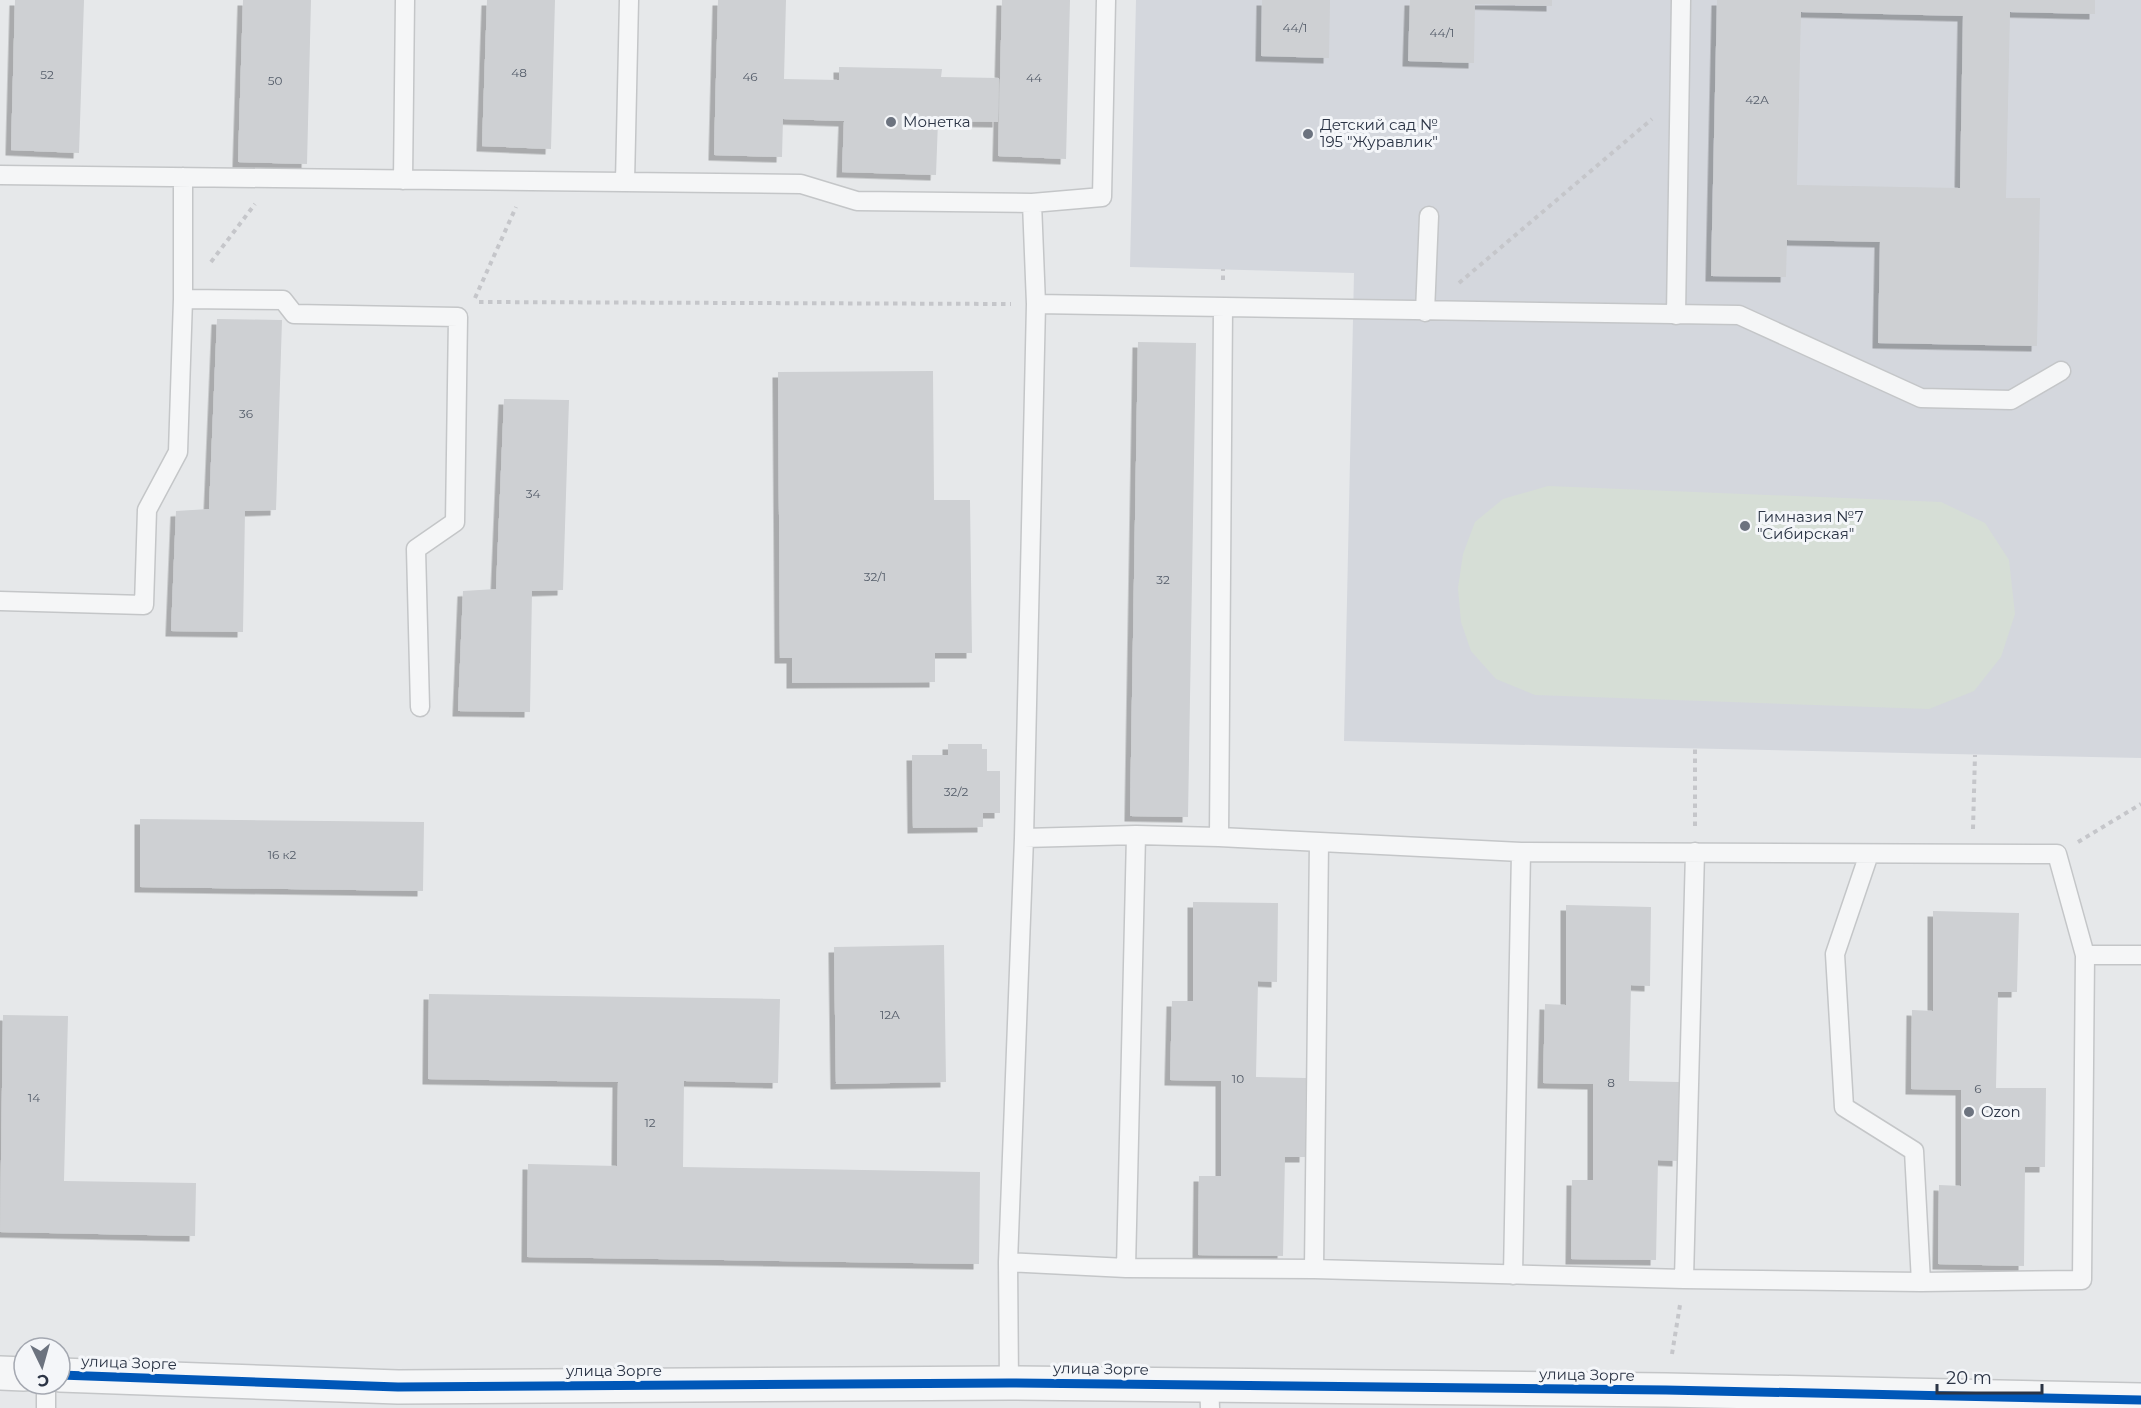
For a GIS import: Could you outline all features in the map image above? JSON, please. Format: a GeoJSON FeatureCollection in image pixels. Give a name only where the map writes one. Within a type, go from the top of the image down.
{"type":"FeatureCollection","features":[{"type":"Feature","properties":{"kind":"street","name":"улица Зорге"},"geometry":{"type":"LineString","coordinates":[[72,1376],[398,1388],[1009,1383],[1209,1396],[1678,1391],[2141,1400]]}},
{"type":"Feature","properties":{"kind":"lane"},"geometry":{"type":"LineString","coordinates":[[403,180],[405,0]]}},
{"type":"Feature","properties":{"kind":"lane"},"geometry":{"type":"LineString","coordinates":[[625,182],[629,0]]}},
{"type":"Feature","properties":{"kind":"lane"},"geometry":{"type":"LineString","coordinates":[[0,175],[801,184],[857,201],[1032,203],[1102,197],[1106,0]]}},
{"type":"Feature","properties":{"kind":"lane"},"geometry":{"type":"LineString","coordinates":[[1676,315],[1681,0]]}},
{"type":"Feature","properties":{"kind":"lane"},"geometry":{"type":"LineString","coordinates":[[0,601],[144,605],[147,510],[178,452],[183,299],[183,177]]}},
{"type":"Feature","properties":{"kind":"lane"},"geometry":{"type":"LineString","coordinates":[[1009,1383],[1008,1262],[1024,838],[1036,304],[1032,203]]}},
{"type":"Feature","properties":{"kind":"lane"},"geometry":{"type":"LineString","coordinates":[[1425,312],[1429,216]]}},
{"type":"Feature","properties":{"kind":"lane"},"geometry":{"type":"LineString","coordinates":[[183,299],[283,300],[294,314],[458,317],[455,522],[416,549],[420,707]]}},
{"type":"Feature","properties":{"kind":"lane"},"geometry":{"type":"LineString","coordinates":[[1036,304],[1425,312],[1740,315],[1921,398],[2011,400],[2061,371]]}},
{"type":"Feature","properties":{"kind":"lane"},"geometry":{"type":"LineString","coordinates":[[1218,837],[1223,308]]}},
{"type":"Feature","properties":{"kind":"lane"},"geometry":{"type":"LineString","coordinates":[[1008,1262],[1126,1268],[1314,1269],[1684,1279],[1921,1282],[2082,1280],[2085,955],[2057,854],[1521,852],[1218,837],[1136,835],[1024,838]]}},
{"type":"Feature","properties":{"kind":"lane"},"geometry":{"type":"LineString","coordinates":[[1126,1268],[1136,835]]}},
{"type":"Feature","properties":{"kind":"lane"},"geometry":{"type":"LineString","coordinates":[[1314,1269],[1319,842]]}},
{"type":"Feature","properties":{"kind":"lane"},"geometry":{"type":"LineString","coordinates":[[1513,1275],[1521,852]]}},
{"type":"Feature","properties":{"kind":"lane"},"geometry":{"type":"LineString","coordinates":[[1684,1279],[1695,852]]}},
{"type":"Feature","properties":{"kind":"lane"},"geometry":{"type":"LineString","coordinates":[[1869,854],[1835,954],[1844,1107],[1914,1151],[1921,1282]]}},
{"type":"Feature","properties":{"kind":"lane"},"geometry":{"type":"LineString","coordinates":[[2085,955],[2141,955]]}},
{"type":"Feature","properties":{"kind":"path"},"geometry":{"type":"LineString","coordinates":[[1425,312],[1680,95]]}},
{"type":"Feature","properties":{"kind":"path"},"geometry":{"type":"LineString","coordinates":[[183,299],[275,178]]}},
{"type":"Feature","properties":{"kind":"path"},"geometry":{"type":"LineString","coordinates":[[528,181],[473,302],[1036,304]]}},
{"type":"Feature","properties":{"kind":"path"},"geometry":{"type":"LineString","coordinates":[[1695,749],[1695,852]]}},
{"type":"Feature","properties":{"kind":"path"},"geometry":{"type":"LineString","coordinates":[[1973,853],[1975,754]]}},
{"type":"Feature","properties":{"kind":"path"},"geometry":{"type":"LineString","coordinates":[[2057,854],[2141,804]]}},
{"type":"Feature","properties":{"kind":"path"},"geometry":{"type":"LineString","coordinates":[[1672,1354],[1684,1279]]}},
{"type":"Feature","properties":{"kind":"shaded area","name":"Гимназия №7 \"Сибирская\""},"geometry":{"type":"Polygon","coordinates":[[[1136,0],[2141,0],[2141,758],[1344,741],[1354,273],[1130,267],[1136,0]]]}},
{"type":"Feature","properties":{"kind":"shaded area"},"geometry":{"type":"Polygon","coordinates":[[[1548,486],[1941,502],[1985,523],[2009,560],[2015,614],[2001,657],[1974,691],[1929,709],[1535,695],[1496,679],[1471,651],[1461,622],[1458,588],[1463,554],[1475,522],[1503,499],[1548,486]]]}},
{"type":"Feature","properties":{"kind":"building"},"geometry":{"type":"Polygon","coordinates":[[[15,0],[84,0],[79,153],[11,150],[15,0]]]}},
{"type":"Feature","properties":{"kind":"building"},"geometry":{"type":"Polygon","coordinates":[[[243,0],[311,0],[307,164],[238,162],[243,0]]]}},
{"type":"Feature","properties":{"kind":"building"},"geometry":{"type":"Polygon","coordinates":[[[487,0],[555,0],[551,149],[482,146],[487,0]]]}},
{"type":"Feature","properties":{"kind":"building"},"geometry":{"type":"Polygon","coordinates":[[[718,0],[786,0],[784,79],[839,80],[839,67],[942,69],[941,77],[999,78],[998,122],[938,121],[936,175],[842,172],[844,121],[783,119],[782,157],[714,155],[718,0]]]}},
{"type":"Feature","properties":{"kind":"building"},"geometry":{"type":"Polygon","coordinates":[[[1002,0],[1070,0],[1066,159],[998,156],[1002,0]]]}},
{"type":"Feature","properties":{"kind":"building"},"geometry":{"type":"Polygon","coordinates":[[[1262,0],[1330,0],[1329,58],[1261,56],[1262,0]]]}},
{"type":"Feature","properties":{"kind":"building"},"geometry":{"type":"Polygon","coordinates":[[[1410,0],[1552,0],[1552,6],[1475,4],[1474,63],[1408,61],[1410,0]]]}},
{"type":"Feature","properties":{"kind":"building"},"geometry":{"type":"Polygon","coordinates":[[[1717,0],[2095,0],[2095,14],[2010,12],[2006,198],[2040,198],[2037,346],[1878,343],[1880,242],[1787,240],[1786,277],[1711,276],[1717,0]],[[1801,12],[1797,185],[1960,188],[1963,16],[1801,12]]]}},
{"type":"Feature","properties":{"kind":"building"},"geometry":{"type":"Polygon","coordinates":[[[217,319],[282,320],[276,510],[245,511],[243,632],[171,631],[176,511],[209,509],[217,319]]]}},
{"type":"Feature","properties":{"kind":"building"},"geometry":{"type":"Polygon","coordinates":[[[1138,342],[1196,343],[1188,817],[1130,816],[1138,342]]]}},
{"type":"Feature","properties":{"kind":"building"},"geometry":{"type":"Polygon","coordinates":[[[933,371],[934,500],[970,500],[972,653],[935,653],[935,682],[792,683],[792,658],[780,658],[778,372],[933,371]]]}},
{"type":"Feature","properties":{"kind":"building"},"geometry":{"type":"Polygon","coordinates":[[[504,399],[569,400],[563,590],[532,591],[530,712],[458,711],[463,591],[496,589],[504,399]]]}},
{"type":"Feature","properties":{"kind":"building"},"geometry":{"type":"Polygon","coordinates":[[[948,744],[982,744],[982,749],[987,749],[987,771],[1000,771],[1000,813],[983,813],[983,827],[913,828],[912,755],[948,755],[948,744]]]}},
{"type":"Feature","properties":{"kind":"building"},"geometry":{"type":"Polygon","coordinates":[[[140,819],[424,822],[423,891],[140,887],[140,819]]]}},
{"type":"Feature","properties":{"kind":"building"},"geometry":{"type":"Polygon","coordinates":[[[1193,902],[1278,903],[1277,982],[1258,981],[1256,1077],[1306,1078],[1305,1157],[1285,1157],[1283,1256],[1198,1255],[1199,1176],[1221,1176],[1221,1081],[1170,1080],[1172,1001],[1193,1001],[1193,902]]]}},
{"type":"Feature","properties":{"kind":"building"},"geometry":{"type":"Polygon","coordinates":[[[1566,905],[1651,907],[1650,986],[1631,985],[1629,1081],[1679,1082],[1678,1161],[1658,1160],[1656,1260],[1571,1259],[1572,1180],[1593,1180],[1593,1084],[1543,1083],[1545,1004],[1566,1005],[1566,905]]]}},
{"type":"Feature","properties":{"kind":"building"},"geometry":{"type":"Polygon","coordinates":[[[1933,911],[2019,913],[2017,992],[1998,992],[1996,1088],[2046,1088],[2045,1167],[2025,1167],[2024,1266],[1938,1264],[1939,1185],[1961,1186],[1961,1090],[1911,1089],[1912,1010],[1933,1011],[1933,911]]]}},
{"type":"Feature","properties":{"kind":"building"},"geometry":{"type":"Polygon","coordinates":[[[944,945],[946,1082],[836,1084],[834,947],[944,945]]]}},
{"type":"Feature","properties":{"kind":"building"},"geometry":{"type":"Polygon","coordinates":[[[429,994],[780,999],[778,1083],[684,1081],[683,1167],[980,1172],[979,1264],[527,1257],[528,1164],[617,1166],[618,1082],[428,1079],[429,994]]]}},
{"type":"Feature","properties":{"kind":"building"},"geometry":{"type":"Polygon","coordinates":[[[3,1015],[68,1016],[64,1181],[196,1183],[195,1236],[0,1232],[3,1015]]]}},
{"type":"Feature","properties":{"kind":"cycle path"},"geometry":{"type":"LineString","coordinates":[[72,1375],[398,1387],[1009,1383],[1666,1390],[2141,1400]]}},
{"type":"Feature","properties":{"kind":"place","name":"Монетка"},"geometry":{"type":"Point","coordinates":[891,122]}},
{"type":"Feature","properties":{"kind":"place","name":"Детский сад № 195 \"Журавлик\""},"geometry":{"type":"Point","coordinates":[1308,134]}},
{"type":"Feature","properties":{"kind":"place","name":"Гимназия №7 \"Сибирская\""},"geometry":{"type":"Point","coordinates":[1745,526]}},
{"type":"Feature","properties":{"kind":"place","name":"Ozon"},"geometry":{"type":"Point","coordinates":[1969,1112]}}]}
